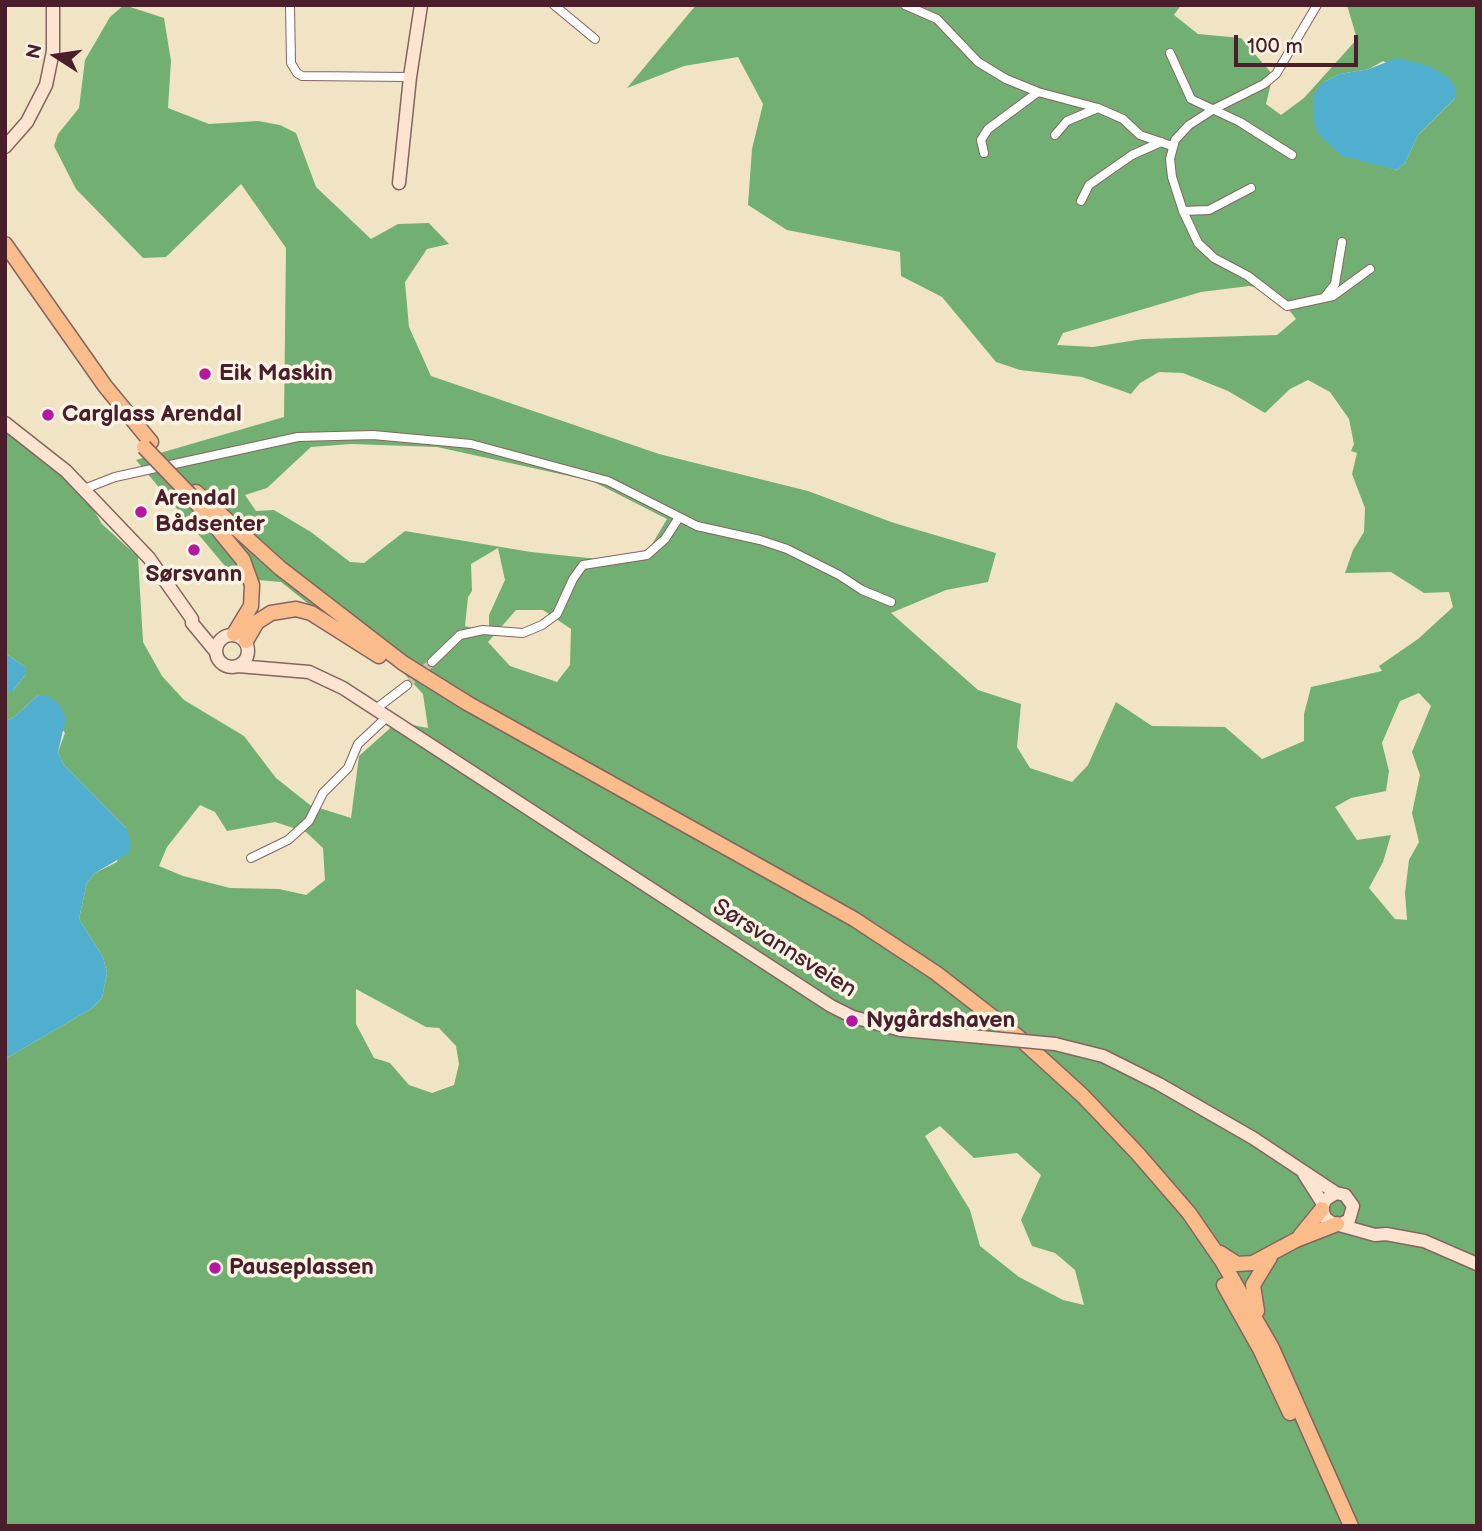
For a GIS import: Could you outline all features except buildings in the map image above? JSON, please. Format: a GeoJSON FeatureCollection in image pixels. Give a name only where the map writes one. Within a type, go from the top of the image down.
{"type":"FeatureCollection","features":[{"type":"Feature","properties":{"kind":"highway"},"geometry":{"type":"LineString","coordinates":[[5,244],[148,444]]}},
{"type":"Feature","properties":{"kind":"highway"},"geometry":{"type":"LineString","coordinates":[[5,259],[96,388],[194,494],[270,571],[379,656]]}},
{"type":"Feature","properties":{"kind":"highway"},"geometry":{"type":"LineString","coordinates":[[194,494],[243,560],[252,585],[251,606],[239,639]]}},
{"type":"Feature","properties":{"kind":"highway"},"geometry":{"type":"LineString","coordinates":[[194,494],[280,568],[403,663],[467,703],[854,919],[936,973],[1016,1035],[1083,1096],[1189,1213],[1226,1259],[1237,1264],[1253,1263],[1296,1240],[1339,1224]]}},
{"type":"Feature","properties":{"kind":"highway"},"geometry":{"type":"LineString","coordinates":[[239,639],[271,613],[296,609],[311,613],[458,708],[846,923],[927,976],[1005,1034],[1074,1097],[1153,1182],[1212,1263],[1260,1349],[1342,1526]]}},
{"type":"Feature","properties":{"kind":"highway"},"geometry":{"type":"LineString","coordinates":[[1296,1240],[1323,1207]]}},
{"type":"Feature","properties":{"kind":"highway"},"geometry":{"type":"LineString","coordinates":[[1189,1213],[1222,1261],[1272,1348]]}},
{"type":"Feature","properties":{"kind":"highway"},"geometry":{"type":"LineString","coordinates":[[1272,1255],[1255,1278],[1252,1296],[1272,1348],[1351,1526]]}},
{"type":"Feature","properties":{"kind":"main road"},"geometry":{"type":"LineString","coordinates":[[5,147],[27,122],[46,85],[53,51],[53,5]]}},
{"type":"Feature","properties":{"kind":"main road"},"geometry":{"type":"LineString","coordinates":[[400,183],[410,77],[421,5]]}},
{"type":"Feature","properties":{"kind":"main road","name":"Sørsvannsveien"},"geometry":{"type":"LineString","coordinates":[[5,423],[44,451],[149,558],[192,619],[192,623],[216,652]]}},
{"type":"Feature","properties":{"kind":"main road","name":"Sørsvannsveien"},"geometry":{"type":"LineString","coordinates":[[192,619],[208,629],[239,639],[255,655],[277,667]]}},
{"type":"Feature","properties":{"kind":"main road"},"geometry":{"type":"LineString","coordinates":[[239,639],[246,660],[238,666],[224,664],[216,652],[219,642],[239,639]]}},
{"type":"Feature","properties":{"kind":"main road","name":"Sørsvannsveien"},"geometry":{"type":"LineString","coordinates":[[238,666],[277,667],[318,675],[382,712],[810,995],[873,1023],[901,1030],[1055,1044],[1103,1056],[1159,1084],[1253,1138],[1336,1193]]}},
{"type":"Feature","properties":{"kind":"main road","name":"Sørsvannsveien"},"geometry":{"type":"LineString","coordinates":[[1304,1174],[1323,1207]]}},
{"type":"Feature","properties":{"kind":"main road"},"geometry":{"type":"LineString","coordinates":[[1386,1234],[1364,1222],[1349,1198],[1336,1193],[1328,1197],[1323,1207],[1328,1221],[1366,1233],[1386,1234],[1432,1244],[1477,1264]]}},
{"type":"Feature","properties":{"kind":"main road"},"geometry":{"type":"LineString","coordinates":[[1339,1224],[1349,1220],[1353,1206]]}},
{"type":"Feature","properties":{"kind":"street"},"geometry":{"type":"LineString","coordinates":[[290,5],[291,63],[302,76],[410,77]]}},
{"type":"Feature","properties":{"kind":"street"},"geometry":{"type":"LineString","coordinates":[[554,5],[595,39]]}},
{"type":"Feature","properties":{"kind":"street"},"geometry":{"type":"LineString","coordinates":[[905,5],[937,19],[978,62],[1006,79],[1038,92],[1098,108],[1123,119],[1140,135],[1172,146]]}},
{"type":"Feature","properties":{"kind":"street"},"geometry":{"type":"LineString","coordinates":[[1317,5],[1276,74],[1264,84],[1189,125],[1172,146],[1172,177],[1183,211],[1198,243],[1214,258],[1248,276],[1287,306],[1333,296],[1370,269]]}},
{"type":"Feature","properties":{"kind":"street"},"geometry":{"type":"LineString","coordinates":[[1170,53],[1191,99],[1214,109],[1292,155]]}},
{"type":"Feature","properties":{"kind":"street"},"geometry":{"type":"LineString","coordinates":[[984,153],[981,140],[988,129],[1038,92]]}},
{"type":"Feature","properties":{"kind":"street"},"geometry":{"type":"LineString","coordinates":[[1055,135],[1067,121],[1098,108]]}},
{"type":"Feature","properties":{"kind":"street"},"geometry":{"type":"LineString","coordinates":[[1081,201],[1089,186],[1132,155],[1161,142]]}},
{"type":"Feature","properties":{"kind":"street"},"geometry":{"type":"LineString","coordinates":[[1183,211],[1209,210],[1251,188]]}},
{"type":"Feature","properties":{"kind":"street"},"geometry":{"type":"LineString","coordinates":[[1324,298],[1335,284],[1342,242]]}},
{"type":"Feature","properties":{"kind":"street"},"geometry":{"type":"LineString","coordinates":[[84,489],[115,477],[298,437],[373,435],[471,444],[608,481],[678,519],[787,549],[839,575],[862,590],[891,602]]}},
{"type":"Feature","properties":{"kind":"street"},"geometry":{"type":"LineString","coordinates":[[432,662],[460,635],[475,630],[523,633],[542,625],[557,614],[573,579],[583,565],[647,555],[665,539],[678,519]]}},
{"type":"Feature","properties":{"kind":"street"},"geometry":{"type":"LineString","coordinates":[[251,858],[288,840],[309,821],[323,793],[348,768],[358,744],[407,685]]}},
{"type":"Feature","properties":{"kind":"green space"},"geometry":{"type":"Polygon","coordinates":[[[124,5],[164,18],[171,61],[168,108],[209,124],[258,121],[280,125],[296,133],[316,187],[371,239],[398,224],[429,223],[449,244],[427,249],[405,282],[409,327],[431,376],[659,454],[808,491],[894,523],[996,553],[988,582],[946,590],[891,613],[978,690],[1021,704],[1017,747],[1030,768],[1072,782],[1088,765],[1116,702],[1152,726],[1225,727],[1262,759],[1304,741],[1304,714],[1311,687],[1382,671],[1379,666],[1418,639],[1453,607],[1449,592],[1424,593],[1391,572],[1345,573],[1353,550],[1364,532],[1365,508],[1352,474],[1357,453],[1351,451],[1354,444],[1349,419],[1330,392],[1308,380],[1290,389],[1265,413],[1228,391],[1183,373],[1159,372],[1140,383],[1131,394],[1082,377],[1020,370],[996,362],[942,297],[901,276],[900,252],[787,230],[748,205],[752,149],[763,104],[738,57],[684,66],[627,88],[696,5],[1181,5],[1174,15],[1198,34],[1241,38],[1273,75],[1266,104],[1281,115],[1304,98],[1357,39],[1347,5],[1477,5],[1477,1526],[5,1526],[5,1059],[91,1009],[102,998],[107,973],[103,957],[79,919],[87,882],[95,873],[117,862],[126,828],[63,764],[58,752],[65,733],[38,695],[13,718],[5,721],[5,691],[13,691],[25,675],[25,667],[5,653],[5,427],[73,475],[102,524],[138,557],[143,642],[162,676],[184,700],[244,736],[276,778],[310,805],[351,818],[359,756],[397,722],[428,728],[423,694],[397,666],[355,641],[281,582],[235,578],[136,460],[284,417],[286,248],[241,184],[166,257],[143,258],[76,189],[54,146],[58,134],[79,108],[85,60],[110,17],[124,5]],[[1383,61],[1369,69],[1340,74],[1324,82],[1384,166],[1397,170],[1405,163],[1418,135],[1455,98],[1383,61]],[[1249,286],[1201,292],[1063,333],[1057,345],[1093,347],[1143,339],[1277,335],[1296,319],[1274,291],[1249,286]],[[351,444],[311,447],[267,488],[245,495],[256,511],[274,510],[311,532],[350,562],[364,563],[405,531],[531,552],[607,560],[648,551],[667,519],[592,481],[437,447],[351,444]],[[498,548],[471,564],[472,591],[468,597],[465,626],[489,632],[489,615],[505,580],[498,548]],[[516,610],[488,642],[510,666],[557,682],[570,665],[571,629],[543,610],[516,610]],[[1419,693],[1400,701],[1382,743],[1389,771],[1386,791],[1351,798],[1335,807],[1357,840],[1391,835],[1383,862],[1369,888],[1395,919],[1407,920],[1405,893],[1409,860],[1419,842],[1412,813],[1420,775],[1412,752],[1431,706],[1419,693]],[[200,805],[167,847],[159,866],[183,876],[230,888],[279,889],[306,895],[325,880],[323,848],[306,832],[275,822],[227,831],[215,812],[200,805]],[[356,989],[356,1024],[374,1058],[390,1063],[409,1085],[432,1093],[454,1085],[459,1064],[456,1046],[439,1028],[426,1027],[356,989]],[[940,1126],[925,1136],[970,1210],[980,1246],[1019,1277],[1063,1300],[1084,1305],[1075,1270],[1055,1253],[1032,1246],[1021,1220],[1041,1175],[1017,1153],[974,1158],[940,1126]]]}},
{"type":"Feature","properties":{"kind":"water"},"geometry":{"type":"Polygon","coordinates":[[[1397,58],[1429,66],[1449,78],[1456,89],[1455,98],[1418,135],[1405,163],[1397,170],[1342,156],[1318,134],[1313,118],[1314,94],[1324,82],[1340,74],[1369,69],[1397,58]]]}},
{"type":"Feature","properties":{"kind":"water"},"geometry":{"type":"Polygon","coordinates":[[[5,653],[25,667],[25,675],[13,691],[5,691],[5,653]]]}},
{"type":"Feature","properties":{"kind":"water"},"geometry":{"type":"Polygon","coordinates":[[[38,695],[48,696],[59,704],[66,718],[58,752],[63,764],[126,828],[131,842],[129,853],[95,873],[87,882],[79,919],[103,957],[107,973],[102,998],[91,1009],[5,1059],[5,721],[13,718],[38,695]]]}},
{"type":"Feature","properties":{"kind":"tunnel"},"geometry":{"type":"LineString","coordinates":[[407,685],[432,662]]}},
{"type":"Feature","properties":{"kind":"place","name":"Eik Maskin"},"geometry":{"type":"Point","coordinates":[205,374]}},
{"type":"Feature","properties":{"kind":"place","name":"Carglass Arendal"},"geometry":{"type":"Point","coordinates":[48,415]}},
{"type":"Feature","properties":{"kind":"place","name":"Arendal Bådsenter"},"geometry":{"type":"Point","coordinates":[141,512]}},
{"type":"Feature","properties":{"kind":"place","name":"Sørsvann"},"geometry":{"type":"Point","coordinates":[194,550]}},
{"type":"Feature","properties":{"kind":"place","name":"Nygårdshaven"},"geometry":{"type":"Point","coordinates":[852,1021]}},
{"type":"Feature","properties":{"kind":"place","name":"Pauseplassen"},"geometry":{"type":"Point","coordinates":[215,1268]}}]}
